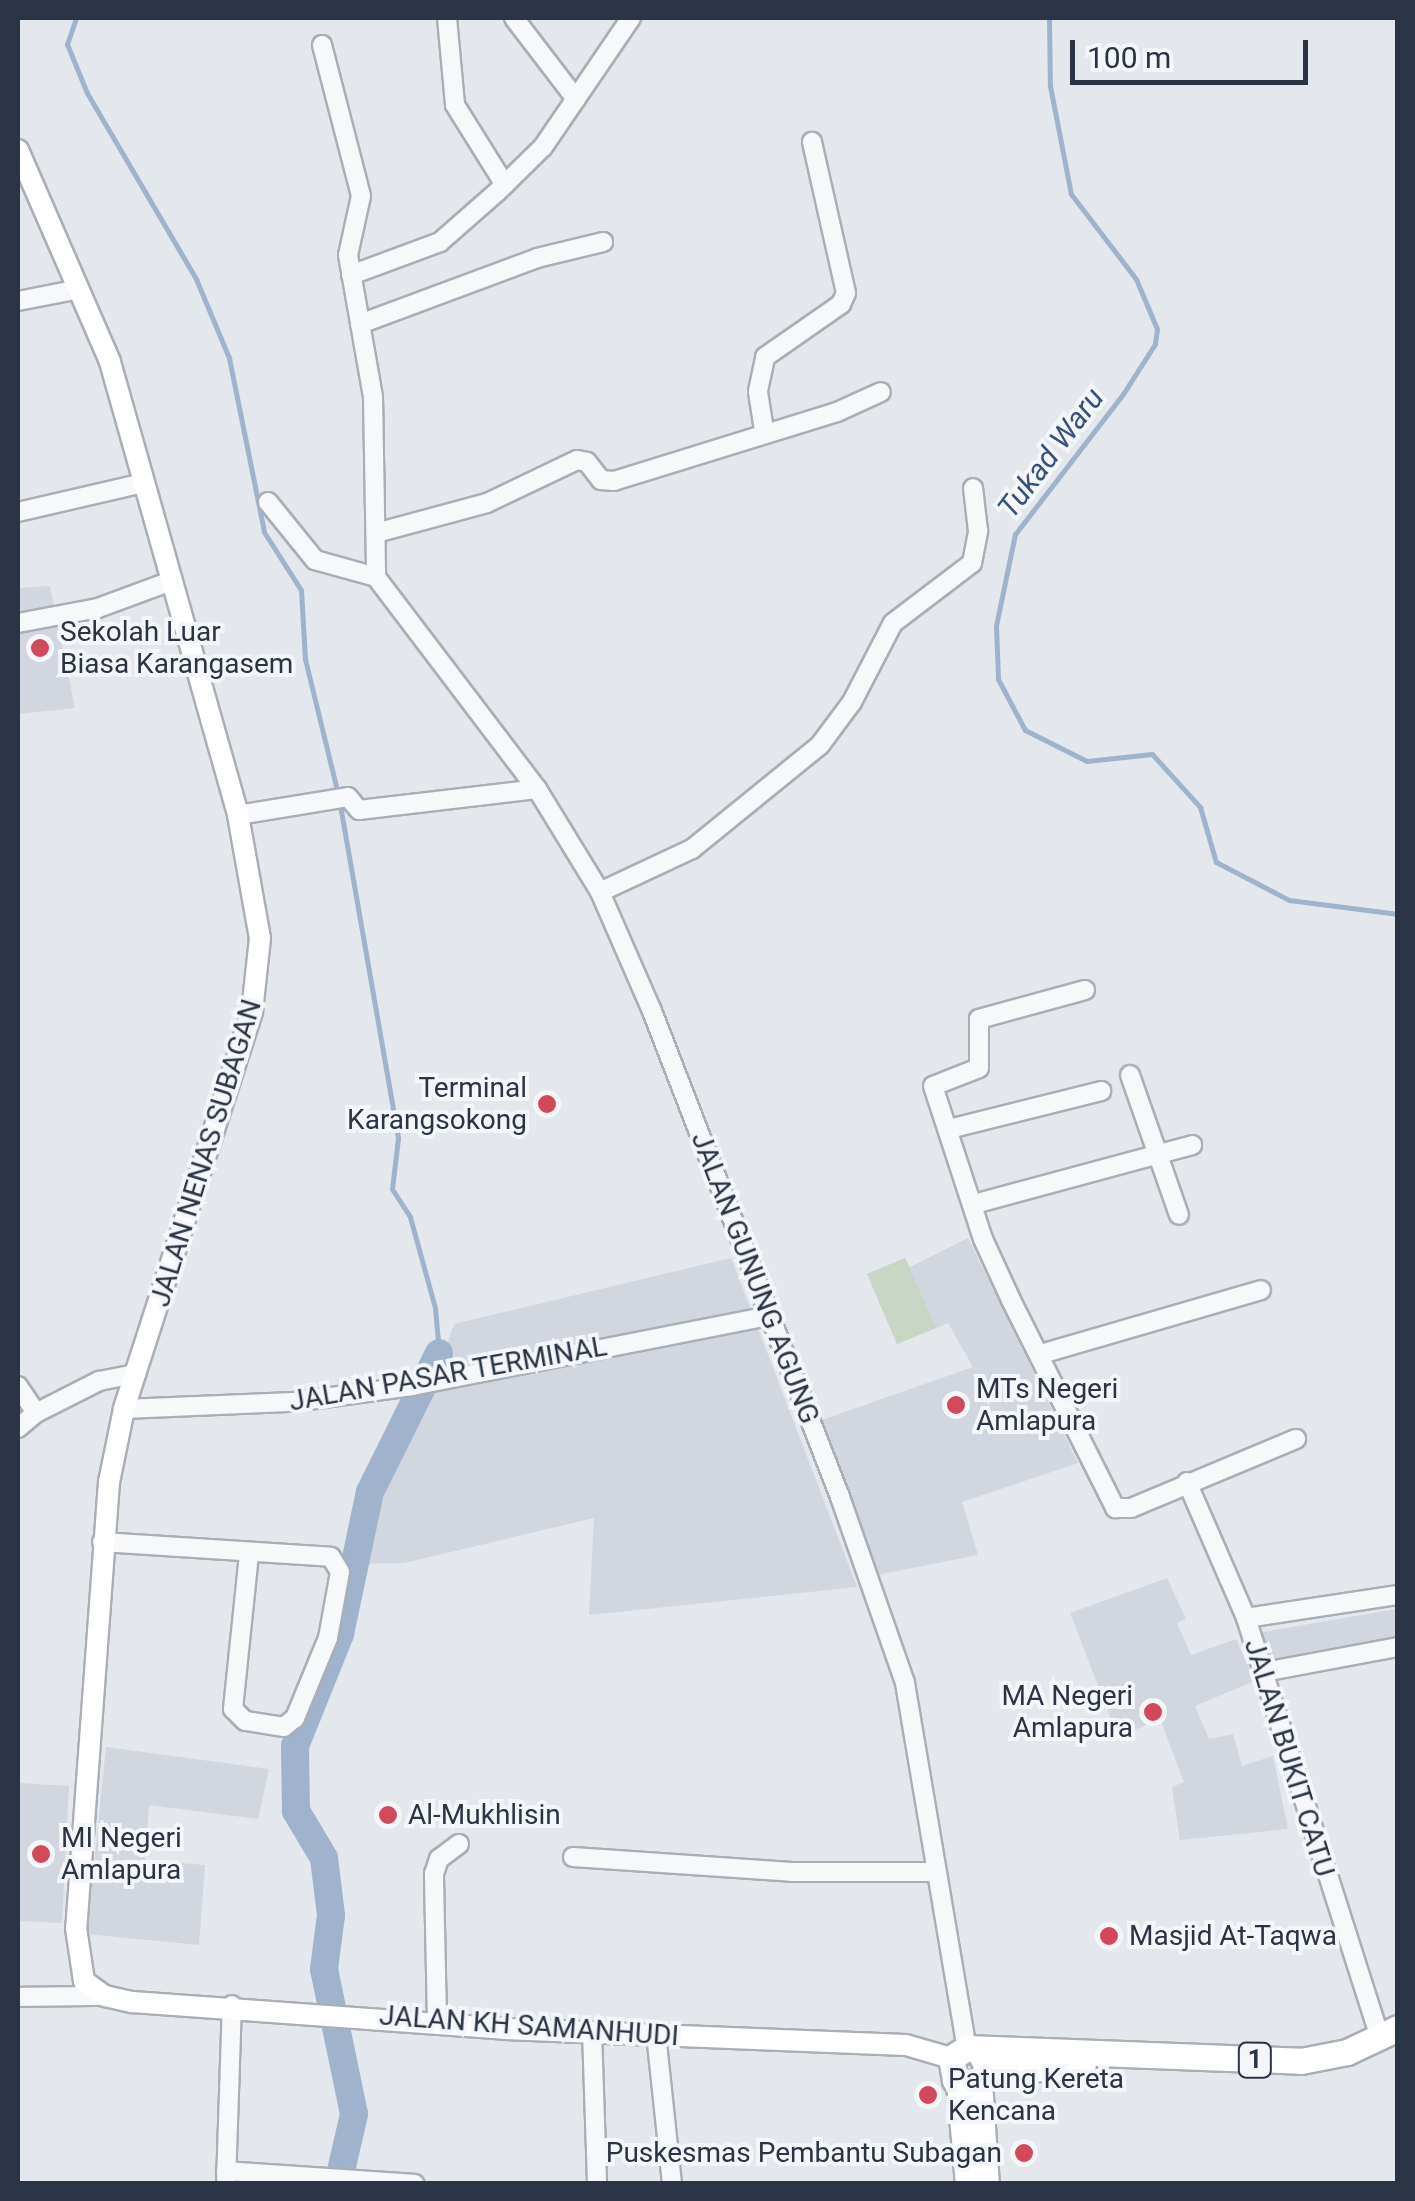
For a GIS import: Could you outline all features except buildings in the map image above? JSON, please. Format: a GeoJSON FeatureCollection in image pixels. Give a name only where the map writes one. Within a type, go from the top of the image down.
{"type":"FeatureCollection","features":[{"type":"Feature","properties":{"kind":"highway","name":"1"},"geometry":{"type":"LineString","coordinates":[[970,2066],[1092,2064],[1106,2057],[1301,2061],[1389,2033]]}},
{"type":"Feature","properties":{"kind":"highway"},"geometry":{"type":"LineString","coordinates":[[968,2184],[970,2066]]}},
{"type":"Feature","properties":{"kind":"highway"},"geometry":{"type":"LineString","coordinates":[[970,2066],[986,2184]]}},
{"type":"Feature","properties":{"kind":"main road","name":"JALAN NENAS SUBAGAN"},"geometry":{"type":"LineString","coordinates":[[18,150],[106,351],[140,484],[238,815],[257,908],[257,988],[124,1409],[102,1542],[76,1945],[84,1981],[105,1996]]}},
{"type":"Feature","properties":{"kind":"main road","name":"JALAN KH SAMANHUDI"},"geometry":{"type":"LineString","coordinates":[[105,1996],[592,2031],[906,2045],[970,2066]]}},
{"type":"Feature","properties":{"kind":"street"},"geometry":{"type":"LineString","coordinates":[[447,18],[455,105],[505,185]]}},
{"type":"Feature","properties":{"kind":"street"},"geometry":{"type":"LineString","coordinates":[[514,18],[576,98]]}},
{"type":"Feature","properties":{"kind":"street"},"geometry":{"type":"LineString","coordinates":[[351,275],[440,242],[505,185],[576,98],[631,18]]}},
{"type":"Feature","properties":{"kind":"street"},"geometry":{"type":"LineString","coordinates":[[268,502],[315,560],[376,577],[373,398],[348,244],[361,196],[322,44]]}},
{"type":"Feature","properties":{"kind":"street"},"geometry":{"type":"LineString","coordinates":[[764,430],[758,391],[765,357],[845,299],[812,142]]}},
{"type":"Feature","properties":{"kind":"street"},"geometry":{"type":"LineString","coordinates":[[360,324],[537,258],[603,242]]}},
{"type":"Feature","properties":{"kind":"street"},"geometry":{"type":"LineString","coordinates":[[18,302],[79,288]]}},
{"type":"Feature","properties":{"kind":"street"},"geometry":{"type":"LineString","coordinates":[[376,533],[487,503],[576,460],[584,460],[601,480],[614,480],[764,430],[837,412],[881,392]]}},
{"type":"Feature","properties":{"kind":"street"},"geometry":{"type":"LineString","coordinates":[[18,512],[140,484]]}},
{"type":"Feature","properties":{"kind":"street"},"geometry":{"type":"LineString","coordinates":[[600,892],[692,849],[820,745],[852,702],[893,623],[972,563],[978,532],[973,488]]}},
{"type":"Feature","properties":{"kind":"street","name":"JALAN GUNUNG AGUNG"},"geometry":{"type":"LineString","coordinates":[[376,577],[537,789],[600,892],[770,1316],[904,1683],[970,2066]]}},
{"type":"Feature","properties":{"kind":"street"},"geometry":{"type":"LineString","coordinates":[[18,624],[98,608],[171,582]]}},
{"type":"Feature","properties":{"kind":"street"},"geometry":{"type":"LineString","coordinates":[[238,815],[348,797],[359,810],[537,789]]}},
{"type":"Feature","properties":{"kind":"street"},"geometry":{"type":"LineString","coordinates":[[1084,990],[979,1018],[975,1032],[983,1063],[933,1086],[983,1239],[1115,1508],[1131,1508],[1296,1438]]}},
{"type":"Feature","properties":{"kind":"street"},"geometry":{"type":"LineString","coordinates":[[1130,1076],[1179,1215]]}},
{"type":"Feature","properties":{"kind":"street"},"geometry":{"type":"LineString","coordinates":[[949,1130],[1101,1091]]}},
{"type":"Feature","properties":{"kind":"street"},"geometry":{"type":"LineString","coordinates":[[974,1204],[1192,1145]]}},
{"type":"Feature","properties":{"kind":"street"},"geometry":{"type":"LineString","coordinates":[[1041,1354],[1261,1290]]}},
{"type":"Feature","properties":{"kind":"street","name":"JALAN PASAR TERMINAL"},"geometry":{"type":"LineString","coordinates":[[124,1409],[294,1402],[412,1386],[770,1316]]}},
{"type":"Feature","properties":{"kind":"street"},"geometry":{"type":"LineString","coordinates":[[18,1428],[36,1413],[99,1382],[136,1374]]}},
{"type":"Feature","properties":{"kind":"street"},"geometry":{"type":"LineString","coordinates":[[18,1386],[36,1413]]}},
{"type":"Feature","properties":{"kind":"street","name":"JALAN BUKIT CATU"},"geometry":{"type":"LineString","coordinates":[[1187,1482],[1246,1618],[1389,2033]]}},
{"type":"Feature","properties":{"kind":"street"},"geometry":{"type":"LineString","coordinates":[[102,1542],[250,1554],[323,1555],[340,1572],[328,1638],[295,1718],[284,1727],[244,1721],[233,1709],[250,1554]]}},
{"type":"Feature","properties":{"kind":"street"},"geometry":{"type":"LineString","coordinates":[[1246,1618],[1398,1595]]}},
{"type":"Feature","properties":{"kind":"street"},"geometry":{"type":"LineString","coordinates":[[1264,1672],[1398,1647]]}},
{"type":"Feature","properties":{"kind":"street"},"geometry":{"type":"LineString","coordinates":[[437,2021],[434,1874],[439,1860],[460,1844]]}},
{"type":"Feature","properties":{"kind":"street"},"geometry":{"type":"LineString","coordinates":[[573,1857],[790,1872],[936,1872]]}},
{"type":"Feature","properties":{"kind":"street"},"geometry":{"type":"LineString","coordinates":[[18,1998],[105,1996]]}},
{"type":"Feature","properties":{"kind":"street"},"geometry":{"type":"LineString","coordinates":[[232,2005],[226,2178],[363,2176],[416,2184]]}},
{"type":"Feature","properties":{"kind":"street"},"geometry":{"type":"LineString","coordinates":[[592,2031],[597,2184]]}},
{"type":"Feature","properties":{"kind":"street"},"geometry":{"type":"LineString","coordinates":[[656,2034],[672,2184]]}},
{"type":"Feature","properties":{"kind":"shaded area","name":"Sekolah Luar Biasa Karangasem"},"geometry":{"type":"Polygon","coordinates":[[[50,586],[75,708],[18,714],[18,588],[50,586]]]}},
{"type":"Feature","properties":{"kind":"shaded area","name":"MTs Negeri Amlapura"},"geometry":{"type":"Polygon","coordinates":[[[968,1238],[1078,1463],[962,1502],[978,1555],[872,1576],[819,1421],[973,1367],[948,1323],[897,1344],[867,1274],[905,1258],[910,1267],[968,1238]]]}},
{"type":"Feature","properties":{"kind":"shaded area"},"geometry":{"type":"Polygon","coordinates":[[[731,1258],[857,1587],[589,1615],[594,1518],[404,1563],[359,1564],[377,1493],[424,1413],[454,1324],[731,1258]]]}},
{"type":"Feature","properties":{"kind":"shaded area","name":"MA Negeri Amlapura"},"geometry":{"type":"Polygon","coordinates":[[[1167,1578],[1186,1619],[1177,1623],[1191,1655],[1236,1639],[1255,1681],[1195,1706],[1209,1739],[1233,1734],[1242,1766],[1273,1756],[1288,1829],[1180,1840],[1172,1787],[1184,1782],[1160,1719],[1118,1737],[1070,1613],[1167,1578]]]}},
{"type":"Feature","properties":{"kind":"shaded area"},"geometry":{"type":"Polygon","coordinates":[[[1397,1609],[1397,1645],[1264,1667],[1251,1634],[1397,1609]]]}},
{"type":"Feature","properties":{"kind":"shaded area"},"geometry":{"type":"Polygon","coordinates":[[[106,1747],[269,1769],[258,1819],[149,1805],[145,1860],[205,1865],[199,1945],[87,1934],[106,1747]]]}},
{"type":"Feature","properties":{"kind":"shaded area","name":"MI Negeri Amlapura"},"geometry":{"type":"Polygon","coordinates":[[[18,1783],[69,1786],[62,1923],[18,1921],[18,1783]]]}},
{"type":"Feature","properties":{"kind":"green space"},"geometry":{"type":"Polygon","coordinates":[[[905,1258],[936,1328],[897,1344],[867,1274],[905,1258]]]}},
{"type":"Feature","properties":{"kind":"waterway"},"geometry":{"type":"LineString","coordinates":[[76,18],[67,44],[87,93],[196,279],[229,358],[264,532],[301,590],[305,659],[338,794]]}},
{"type":"Feature","properties":{"kind":"waterway","name":"Tukad Waru"},"geometry":{"type":"LineString","coordinates":[[1049,18],[1050,86],[1071,194],[1136,279],[1157,329],[1155,344],[1123,394],[1015,534],[996,626],[998,679],[1025,730],[1087,761],[1152,754],[1200,807],[1216,862],[1289,900],[1398,914]]}},
{"type":"Feature","properties":{"kind":"waterway"},"geometry":{"type":"LineString","coordinates":[[340,805],[398,1138],[392,1189],[410,1217],[435,1308],[439,1353]]}},
{"type":"Feature","properties":{"kind":"waterway"},"geometry":{"type":"LineString","coordinates":[[338,2184],[354,2114],[324,1969],[331,1915],[324,1858],[296,1811],[295,1746],[340,1634],[370,1492],[439,1353]]}},
{"type":"Feature","properties":{"kind":"place","name":"Sekolah Luar Biasa Karangasem"},"geometry":{"type":"Point","coordinates":[40,648]}},
{"type":"Feature","properties":{"kind":"place","name":"Terminal Karangsokong"},"geometry":{"type":"Point","coordinates":[547,1104]}},
{"type":"Feature","properties":{"kind":"place","name":"MTs Negeri Amlapura"},"geometry":{"type":"Point","coordinates":[956,1405]}},
{"type":"Feature","properties":{"kind":"place","name":"MA Negeri Amlapura"},"geometry":{"type":"Point","coordinates":[1153,1712]}},
{"type":"Feature","properties":{"kind":"place","name":"Al-Mukhlisin"},"geometry":{"type":"Point","coordinates":[388,1815]}},
{"type":"Feature","properties":{"kind":"place","name":"MI Negeri Amlapura"},"geometry":{"type":"Point","coordinates":[41,1854]}},
{"type":"Feature","properties":{"kind":"place","name":"Masjid At-Taqwa"},"geometry":{"type":"Point","coordinates":[1109,1936]}},
{"type":"Feature","properties":{"kind":"place","name":"Patung Kereta Kencana"},"geometry":{"type":"Point","coordinates":[928,2095]}},
{"type":"Feature","properties":{"kind":"place","name":"Puskesmas Pembantu Subagan"},"geometry":{"type":"Point","coordinates":[1024,2153]}}]}
